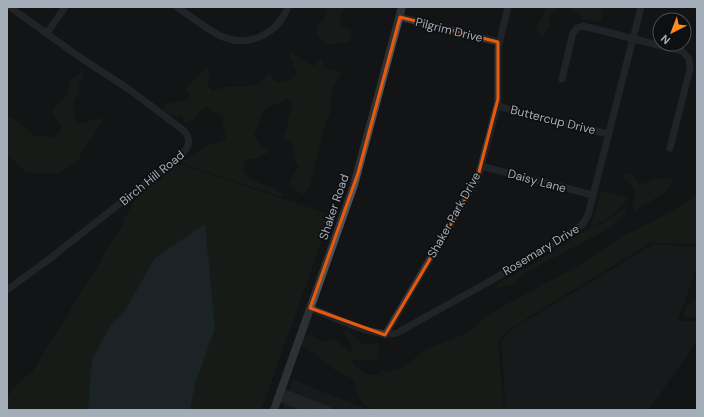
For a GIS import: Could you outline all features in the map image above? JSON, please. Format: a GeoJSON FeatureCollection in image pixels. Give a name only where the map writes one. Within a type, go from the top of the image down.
{"type":"FeatureCollection","features":[{"type":"Feature","properties":{"kind":"main road","name":"Shaker Road"},"geometry":{"type":"LineString","coordinates":[[274,410],[358,173],[402,7]]}},
{"type":"Feature","properties":{"kind":"street","name":"Birch Hill Road"},"geometry":{"type":"LineString","coordinates":[[7,290],[179,158],[187,149],[189,143],[189,137],[183,130],[130,90],[10,7]]}},
{"type":"Feature","properties":{"kind":"street"},"geometry":{"type":"LineString","coordinates":[[47,33],[66,7]]}},
{"type":"Feature","properties":{"kind":"street"},"geometry":{"type":"LineString","coordinates":[[177,7],[217,34],[228,39],[243,41],[260,37],[272,30],[282,19],[288,7]]}},
{"type":"Feature","properties":{"kind":"street","name":"Shaker Park Drive"},"geometry":{"type":"LineString","coordinates":[[385,335],[474,185],[481,166],[497,106],[498,42],[508,7]]}},
{"type":"Feature","properties":{"kind":"street","name":"Rosemary Drive"},"geometry":{"type":"LineString","coordinates":[[385,335],[394,334],[404,330],[579,228],[587,219],[641,7]]}},
{"type":"Feature","properties":{"kind":"street","name":"Pilgrim Drive"},"geometry":{"type":"LineString","coordinates":[[400,17],[498,42]]}},
{"type":"Feature","properties":{"kind":"street"},"geometry":{"type":"LineString","coordinates":[[562,79],[573,33],[578,27],[587,26],[678,48],[686,54],[690,61],[690,71],[670,148]]}},
{"type":"Feature","properties":{"kind":"street","name":"Buttercup Drive"},"geometry":{"type":"LineString","coordinates":[[497,106],[608,134]]}},
{"type":"Feature","properties":{"kind":"street","name":"Daisy Lane"},"geometry":{"type":"LineString","coordinates":[[481,166],[593,195]]}},
{"type":"Feature","properties":{"kind":"street"},"geometry":{"type":"LineString","coordinates":[[310,308],[373,332],[385,335]]}},
{"type":"Feature","properties":{"kind":"street"},"geometry":{"type":"LineString","coordinates":[[279,394],[310,410]]}},
{"type":"Feature","properties":{"kind":"street"},"geometry":{"type":"LineString","coordinates":[[279,394],[328,410]]}},
{"type":"Feature","properties":{"kind":"highlighted area"},"geometry":{"type":"Polygon","coordinates":[[[400,17],[498,42],[498,99],[477,180],[385,335],[310,308],[358,173],[400,17]]]}},
{"type":"Feature","properties":{"kind":"shaded area"},"geometry":{"type":"Polygon","coordinates":[[[328,7],[347,7],[341,13],[340,19],[341,25],[352,31],[348,42],[329,45],[317,35],[317,27],[324,19],[328,7]]]}},
{"type":"Feature","properties":{"kind":"shaded area"},"geometry":{"type":"Polygon","coordinates":[[[546,7],[559,7],[550,15],[549,28],[542,35],[537,31],[537,28],[546,7]]]}},
{"type":"Feature","properties":{"kind":"shaded area"},"geometry":{"type":"Polygon","coordinates":[[[570,7],[601,7],[602,20],[597,23],[591,20],[584,20],[570,7]]]}},
{"type":"Feature","properties":{"kind":"shaded area"},"geometry":{"type":"Polygon","coordinates":[[[291,52],[312,66],[322,58],[324,68],[340,72],[341,74],[332,90],[330,113],[323,132],[311,182],[305,193],[302,194],[289,186],[290,180],[299,166],[294,157],[293,144],[283,136],[288,127],[287,118],[293,108],[292,102],[287,98],[277,104],[267,107],[263,112],[254,135],[258,142],[269,152],[255,159],[247,159],[244,162],[243,168],[246,174],[251,178],[278,191],[283,195],[282,197],[181,163],[183,160],[193,156],[208,145],[222,141],[226,138],[223,117],[207,107],[198,112],[194,121],[184,122],[182,115],[173,116],[163,109],[167,104],[189,99],[190,95],[185,88],[207,68],[210,72],[207,85],[212,91],[225,87],[251,86],[260,83],[268,75],[272,76],[276,82],[288,82],[297,74],[289,54],[291,52]]]}},
{"type":"Feature","properties":{"kind":"shaded area"},"geometry":{"type":"Polygon","coordinates":[[[82,72],[84,77],[79,83],[79,92],[73,105],[77,122],[80,124],[100,118],[103,122],[96,130],[93,138],[86,145],[78,160],[57,175],[51,173],[27,173],[7,154],[7,115],[15,119],[35,137],[42,135],[53,138],[61,130],[60,124],[52,113],[67,94],[70,81],[82,72]]]}},
{"type":"Feature","properties":{"kind":"shaded area"},"geometry":{"type":"Polygon","coordinates":[[[179,164],[331,215],[261,410],[7,410],[7,396],[25,377],[31,374],[125,221],[123,220],[139,194],[174,165],[179,164]]]}},
{"type":"Feature","properties":{"kind":"shaded area"},"geometry":{"type":"Polygon","coordinates":[[[626,174],[633,175],[639,185],[662,178],[670,178],[673,182],[667,191],[635,211],[633,206],[635,190],[624,178],[626,174]]]}},
{"type":"Feature","properties":{"kind":"shaded area"},"geometry":{"type":"Polygon","coordinates":[[[601,191],[628,198],[621,208],[612,215],[591,226],[601,191]]]}},
{"type":"Feature","properties":{"kind":"shaded area"},"geometry":{"type":"Polygon","coordinates":[[[697,195],[697,244],[650,243],[508,330],[500,339],[499,346],[504,410],[375,410],[365,405],[360,400],[353,379],[336,371],[301,344],[305,336],[310,335],[324,342],[335,339],[349,352],[353,350],[351,343],[343,332],[347,329],[362,344],[376,343],[381,346],[377,352],[379,357],[376,360],[353,360],[352,364],[358,369],[365,373],[376,375],[380,374],[381,370],[389,372],[402,368],[425,350],[467,333],[486,317],[507,304],[580,265],[624,236],[672,211],[697,195]]]}},
{"type":"Feature","properties":{"kind":"shaded area"},"geometry":{"type":"Polygon","coordinates":[[[624,207],[626,208],[623,217],[606,230],[525,273],[513,284],[494,289],[499,282],[521,271],[574,237],[615,216],[624,207]]]}},
{"type":"Feature","properties":{"kind":"shaded area"},"geometry":{"type":"Polygon","coordinates":[[[205,224],[215,328],[195,384],[190,410],[88,410],[92,360],[112,323],[125,311],[154,259],[205,224]]]}},
{"type":"Feature","properties":{"kind":"shaded area"},"geometry":{"type":"Polygon","coordinates":[[[654,244],[697,247],[697,268],[677,321],[697,321],[697,340],[649,410],[506,410],[501,341],[512,329],[654,244]]]}},
{"type":"Feature","properties":{"kind":"shaded area"},"geometry":{"type":"Polygon","coordinates":[[[697,299],[697,317],[685,318],[683,315],[686,307],[697,299]]]}},
{"type":"Feature","properties":{"kind":"shaded area"},"geometry":{"type":"Polygon","coordinates":[[[293,380],[368,410],[282,410],[293,380]]]}}]}
